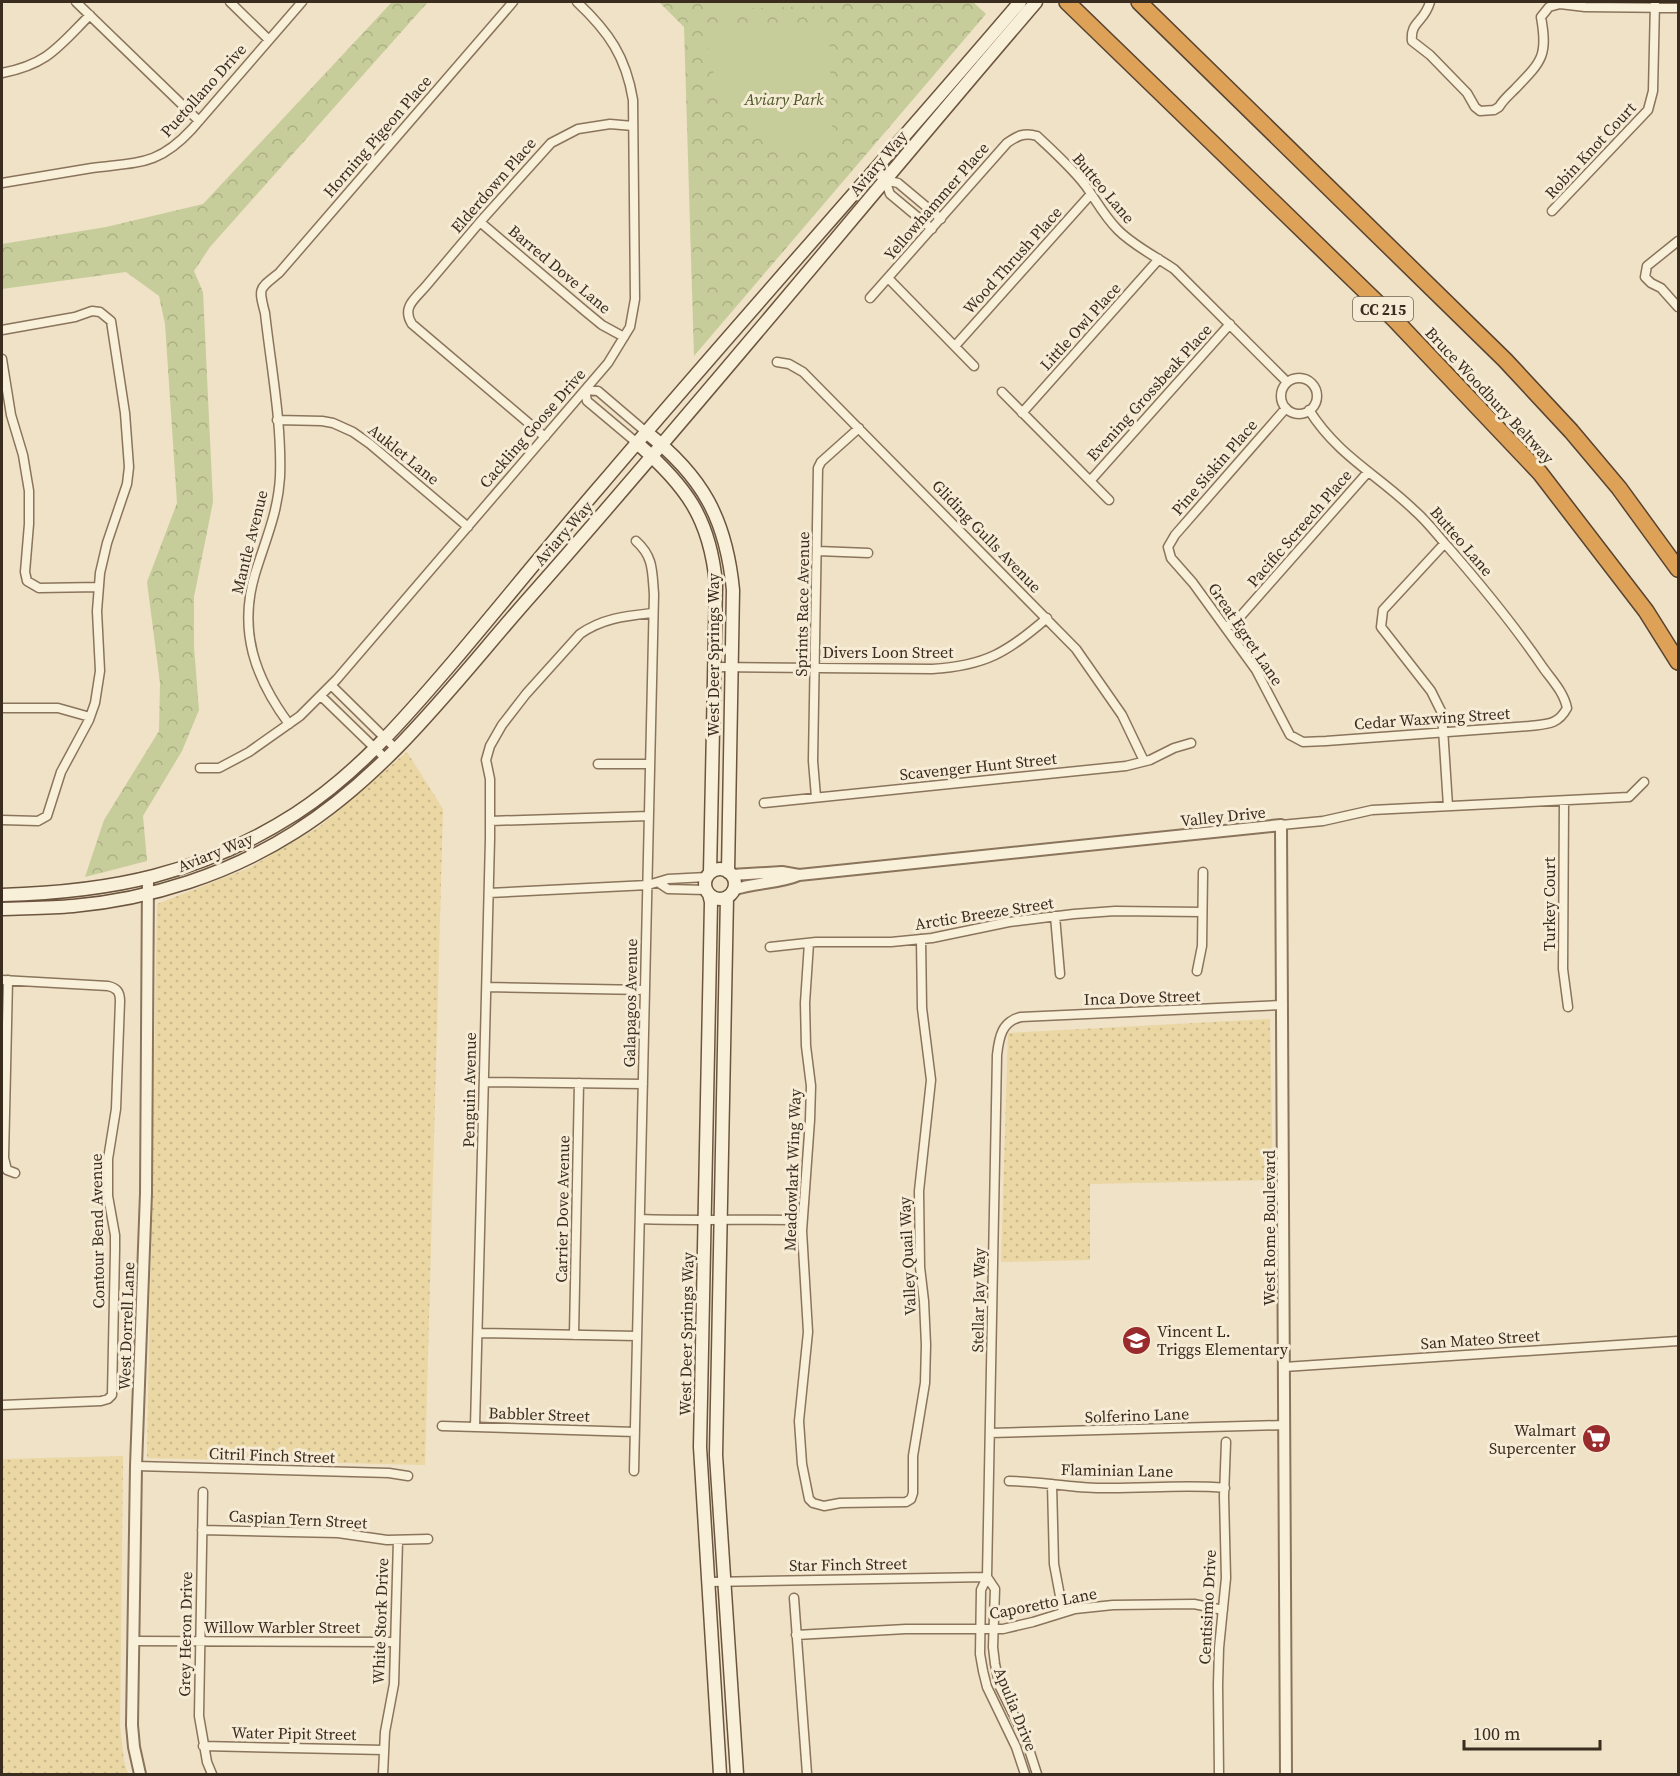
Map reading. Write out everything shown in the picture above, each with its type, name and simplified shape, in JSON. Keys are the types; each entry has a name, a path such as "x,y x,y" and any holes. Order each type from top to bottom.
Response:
{"highway":[{"name":"Bruce Woodbury Beltway","path":"1067,2 1394,319 1540,472 1646,611 1678,662"},
{"name":"Bruce Woodbury Beltway","path":"1139,2 1505,360 1619,488 1678,569"}],"main road":[{"name":"Aviary Way","path":"2,895 79,891 148,879 214,856 272,828 328,791 375,748 413,708 646,432 873,170 1019,9 1036,2"},
{"name":"Aviary Way","path":"2,909 71,906 149,893 224,868 279,842 333,806 396,749 652,456 885,180 1019,9"},
{"name":"West Deer Springs Way","path":"646,432 677,458 704,491 715,513 727,547 733,590 729,874"},
{"name":"West Deer Springs Way","path":"637,443 686,493 697,512 714,560 715,667 708,875"},
{"path":"718,870 729,874 734,880 730,893 717,899 707,892 708,875 718,870"},
{"name":"West Deer Springs Way","path":"707,892 711,902 712,1220 716,1432 736,1774"},
{"name":"West Deer Springs Way","path":"720,1774 700,1447 730,893"}],"street":[{"path":"76,2 199,121"},
{"path":"230,2 269,40"},
{"name":"Puetollano Drive","path":"2,183 93,168 137,164 166,152 180,142 302,2"},
{"name":"Horning Pigeon Place","path":"262,287 279,273 513,2"},
{"name":"Cackling Goose Drive","path":"200,768 219,768 230,763 289,724 321,696 608,363 630,327 636,286 633,126 630,87 620,53 601,25 577,2"},
{"path":"1430,2 1427,13 1410,32 1412,41 1430,55 1467,93 1480,111 1490,111 1499,107 1542,58 1544,31 1541,17 1554,5 1585,7 1655,4 1678,8"},
{"name":"Robin Knot Court","path":"1552,211 1648,110 1653,91 1655,4"},
{"path":"2,73 27,68 44,59 90,15"},
{"name":"Elderdown Place","path":"544,437 412,324 408,309 412,300 550,143 578,129 610,124 633,126"},
{"name":"Yellowhammer Place","path":"870,298 1007,143 1023,134 1031,134"},
{"name":"Butteo Lane","path":"1031,134 1037,136 1068,165 1119,231 1174,269 1287,382"},
{"path":"873,170 885,180 898,183 941,219"},
{"path":"885,180 890,194 932,230"},
{"name":"Wood Thrush Place","path":"956,346 1091,194"},
{"name":"Barred Dove Lane","path":"480,222 602,325 624,337"},
{"path":"1678,241 1662,256 1653,260 1647,266 1646,272 1646,277 1661,288 1678,307"},
{"name":"Little Owl Place","path":"1022,413 1159,259"},
{"path":"888,278 974,366"},
{"name":"Mantle Avenue","path":"262,287 261,299 265,313 280,446 278,492 269,535 251,588 250,637 257,670 271,698 289,724"},
{"path":"2,330 75,317 92,311 100,312 111,321 125,413 129,467 124,498 108,543 99,587 97,624 100,670 96,703 61,771 47,816 38,821 2,820"},
{"name":"Evening Grossbeak Place","path":"1090,481 1230,324"},
{"path":"2,360 11,415 27,472 29,525 25,572 27,581 30,585 39,588 99,587"},
{"name":"Gliding Gulls Avenue","path":"777,362 785,363 803,372 1076,649 1122,715 1144,761"},
{"path":"1300,378 1312,384 1316,398 1309,410 1297,413 1286,408 1281,395 1287,382 1300,378"},
{"path":"637,443 587,401 585,390 598,391 646,432"},
{"path":"1002,392 1109,501"},
{"name":"Pine Siskin Place","path":"1168,547 1175,535 1286,408"},
{"name":"Butteo Lane","path":"1309,410 1329,436 1414,510 1499,608 1562,694 1567,708 1565,711"},
{"name":"Auklet Lane","path":"278,420 322,421 353,432 468,527"},
{"name":"Sprints Race Avenue","path":"816,797 813,761 818,468 821,462 859,428"},
{"name":"Pacific Screech Place","path":"1226,628 1239,618 1368,472"},
{"name":"Galapagos Avenue","path":"634,1471 653,613 650,557 636,541"},
{"path":"1444,544 1383,610 1381,627 1420,676 1442,713 1448,806"},
{"name":"Great Egret Lane","path":"1168,547 1171,558 1193,583 1256,670 1290,735 1296,739"},
{"path":"818,551 868,553"},
{"name":"Penguin Avenue","path":"475,1427 489,893 490,779 487,754 502,725 580,634 592,626 617,617 653,613"},
{"name":"Divers Loon Street","path":"715,667 932,669 962,667 1008,650 1047,618"},
{"path":"331,685 396,749"},
{"path":"321,696 386,759"},
{"path":"2,708 50,708 76,712 90,717"},
{"name":"Cedar Waxwing Street","path":"1296,739 1303,742 1545,724 1562,718 1565,711"},
{"name":"Scavenger Hunt Street","path":"764,803 1126,766 1191,743"},
{"path":"598,764 650,764"},
{"name":"Valley Drive","path":"729,874 782,872 799,875 1323,821 1372,810 1629,796 1644,782"},
{"name":"Turkey Court","path":"1564,801 1563,969 1568,1007"},
{"path":"490,821 649,816"},
{"name":"West Rome Boulevard","path":"1281,825 1286,1774"},
{"path":"1197,971 1202,946 1203,872"},
{"path":"489,893 648,885 668,879 708,875"},
{"name":"Valley Drive","path":"730,893 745,886 783,882 799,875"},
{"name":"West Dorrell Lane","path":"140,1774 132,1725 136,1466 146,1193 148,879"},
{"path":"659,883 668,889 707,892"},
{"name":"Arctic Breeze Street","path":"770,947 809,943 891,942 921,939 1009,922 1115,911 1202,912"},
{"path":"1055,916 1060,974"},
{"name":"Valley Quail Way","path":"813,1503 824,1506 840,1503 899,1503 911,1499 914,1493 914,1456 925,1383 926,1345 920,1267 919,1191 931,1080 922,1008 921,939"},
{"name":"Meadowlark Wing Way","path":"809,943 805,1003 811,1086 802,1220 808,1332 799,1421 802,1464 809,1499 813,1503"},
{"path":"5,980 4,1158 7,1170 15,1173"},
{"name":"Contour Bend Avenue","path":"2,1405 108,1399 113,1391 115,1235 108,1196 108,1159 116,1109 120,1001 117,990 108,986 5,980"},
{"path":"487,987 645,990"},
{"name":"Inca Dove Street","path":"1005,1026 1013,1019 1021,1017 1283,1005"},
{"name":"Stellar Jay Way","path":"987,1576 997,1055 1001,1033 1005,1026"},
{"path":"484,1082 643,1084"},
{"name":"Carrier Dove Avenue","path":"574,1335 579,1083"},
{"path":"640,1219 802,1220"},
{"path":"478,1333 637,1336"},
{"name":"San Mateo Street","path":"1284,1367 1678,1341"},
{"name":"Solferino Lane","path":"990,1433 1284,1425"},
{"name":"Babbler Street","path":"442,1426 635,1432"},
{"name":"Centisimo Drive","path":"1219,1774 1218,1656 1226,1578 1226,1442"},
{"name":"Citril Finch Street","path":"136,1466 389,1473 408,1476"},
{"name":"Flaminian Lane","path":"1009,1481 1035,1481 1101,1488 1194,1486 1225,1488"},
{"path":"1052,1484 1054,1564 1063,1612"},
{"name":"Grey Heron Drive","path":"203,1492 199,1716 203,1746 212,1774"},
{"name":"Caspian Tern Street","path":"202,1530 347,1533 398,1540 428,1539"},
{"name":"White Stork Drive","path":"383,1774 385,1732 392,1697 398,1540"},
{"name":"Star Finch Street","path":"709,1582 987,1576"},
{"name":"Apulia Drive","path":"987,1576 995,1589 995,1664 1000,1687 1026,1740 1038,1774"},
{"name":"Apulia Drive","path":"987,1576 981,1590 980,1654 987,1687 1016,1747 1025,1774"},
{"path":"794,1598 807,1774"},
{"name":"Caporetto Lane","path":"796,1635 1016,1627 1063,1612 1089,1607 1194,1604 1223,1610"},
{"name":"Willow Warbler Street","path":"134,1641 395,1642"},
{"name":"Water Pipit Street","path":"203,1746 384,1750"}],"sand":[{"path":"407,752 443,809 425,1465 147,1458 157,904 249,868 319,827"},
{"path":"1270,1019 1273,1180 1090,1184 1090,1260 1001,1262 1008,1033"},
{"path":"123,1456 120,1726 124,1761 128,1774 2,1774 2,1459"}],"green space":[{"path":"392,2 428,2 210,247 194,271 203,292 213,502 194,597 194,647 199,710 182,751 143,816 147,861 85,877 104,820 159,731 160,683 147,582 177,503 165,324 159,296 126,272 2,289 2,244 106,227 203,204"},
{"name":"Aviary Park","path":"659,2 973,2 986,14 694,356 684,27"},
{"path":"704,2 826,2 821,6 704,10"},
{"path":"821,25 829,31 833,149 798,147 768,138 738,116 727,101 712,66 706,29"}],"place":[{"name":"Vincent L. Triggs Elementary","path":"1136,1340"},
{"name":"Walmart Supercenter","path":"1597,1439"}]}
